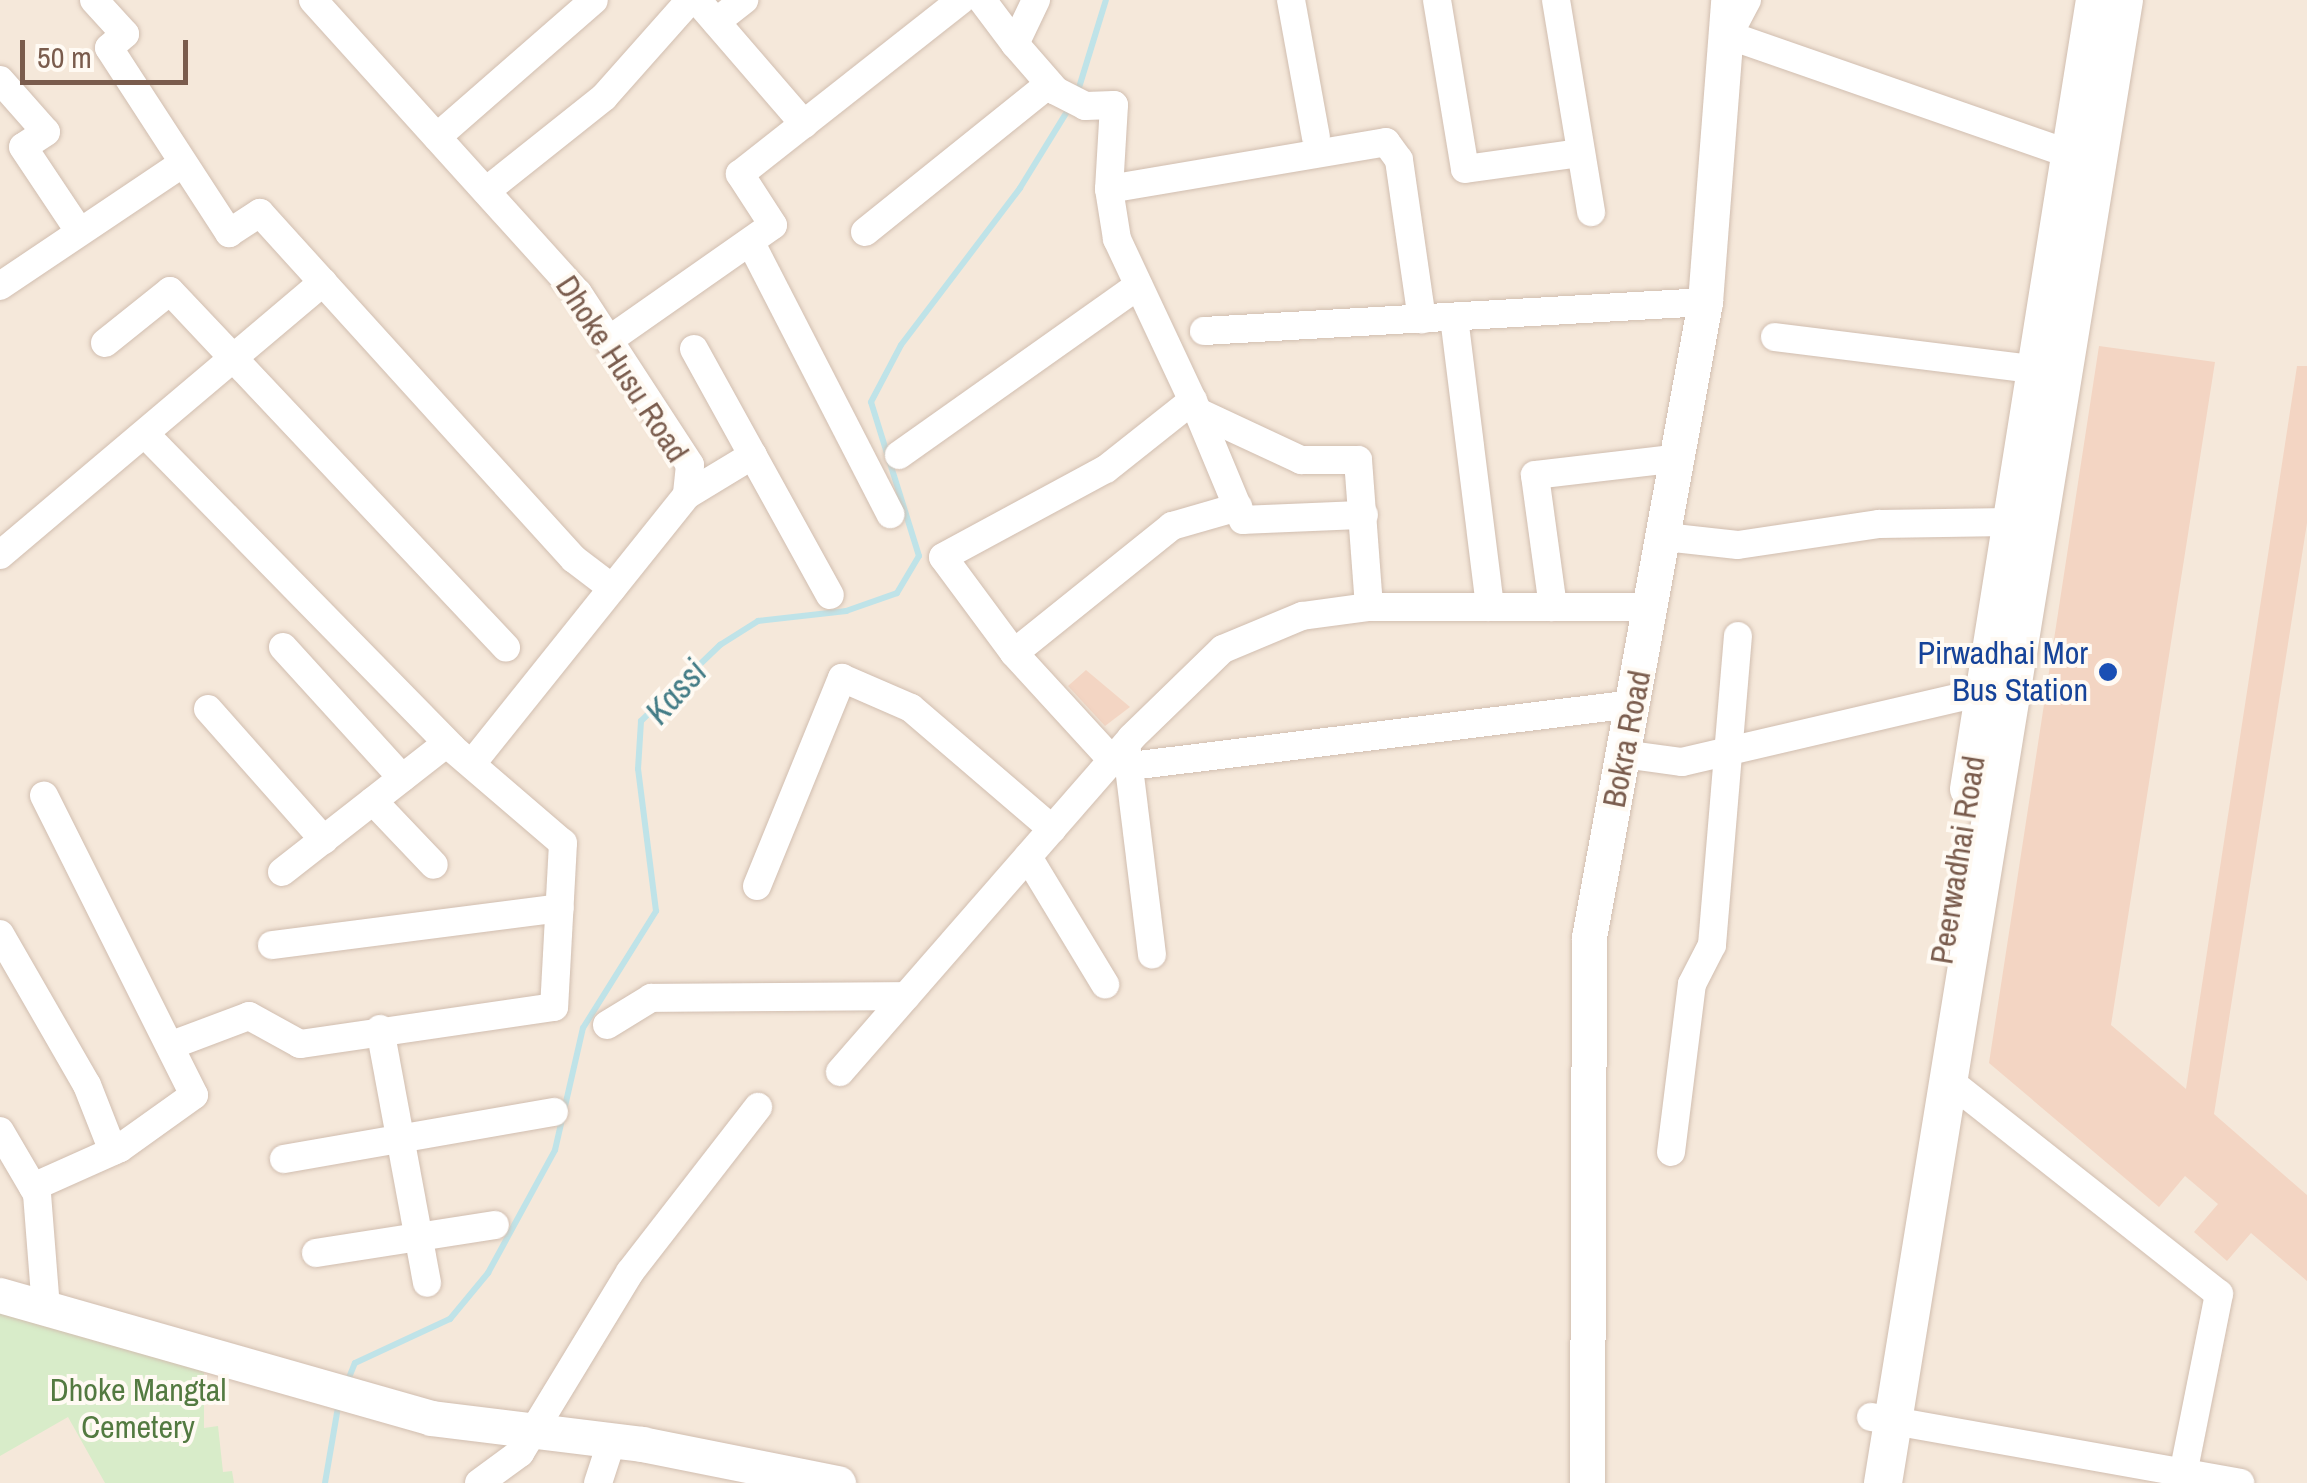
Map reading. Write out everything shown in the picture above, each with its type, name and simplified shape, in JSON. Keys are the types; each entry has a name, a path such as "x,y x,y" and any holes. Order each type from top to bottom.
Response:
{"main road":[{"name":"Peerwadhai Road","path":"1860,1483 1882,1420 2009,522 2094,0"},
{"path":"1883,1483 1882,1420 1948,1080 2124,0"}],"street":[{"path":"94,0 124,34 109,48 229,233 260,213 574,559 612,588"},
{"name":"Dhoke Husu Road","path":"313,0 578,293 690,465 687,494 476,757"},
{"path":"437,136 594,0"},
{"path":"486,191 604,97 694,0 804,124"},
{"path":"716,22 744,0"},
{"path":"609,340 773,225 740,174 961,0"},
{"path":"982,0 1050,84 1085,106 1114,105 1109,189 1117,238 1196,406 1243,520 1364,515"},
{"path":"1016,44 1036,0"},
{"path":"1292,0 1316,137"},
{"path":"1437,0 1465,169 1581,153"},
{"path":"1556,0 1591,212"},
{"name":"Bokra Road","path":"1587,1483 1589,936 1680,458 1705,302 1728,0"},
{"path":"1748,0 1728,36 2070,154"},
{"path":"0,80 46,132 23,148 79,231"},
{"path":"865,232 1050,84"},
{"path":"1109,189 1386,142 1400,160 1422,318"},
{"path":"0,286 183,162"},
{"path":"751,243 890,514"},
{"path":"0,556 323,282"},
{"path":"899,454 1138,286"},
{"path":"104,343 170,291 506,647"},
{"path":"1204,331 1705,302"},
{"path":"1454,317 1490,607"},
{"path":"1776,337 2033,369"},
{"path":"694,348 830,595"},
{"path":"1196,406 1301,460 1358,460 1369,607"},
{"path":"1152,954 1123,757 1014,653 943,557 1106,470 1196,406"},
{"path":"145,434 447,743 563,843 554,1006 300,1044 249,1016 172,1044"},
{"path":"687,494 752,455"},
{"path":"1553,607 1535,475 1680,458"},
{"path":"1014,653 1172,526 1238,507"},
{"path":"1665,538 1738,544 1879,524 2009,522"},
{"path":"840,1072 1052,829 1224,649 1302,616 1369,607 1652,607"},
{"path":"1671,1152 1692,984 1712,945 1738,636"},
{"path":"283,647 402,778"},
{"path":"756,886 842,678 911,708 1052,829"},
{"path":"1624,754 1682,762 1984,692"},
{"path":"1123,757 1633,704"},
{"path":"208,709 324,840"},
{"path":"282,872 447,743"},
{"path":"32,1187 113,1151 194,1095 172,1044 44,796"},
{"path":"373,802 434,865"},
{"path":"1028,857 1106,984"},
{"path":"272,945 560,908"},
{"path":"0,934 87,1084 113,1151"},
{"path":"607,1025 651,998 906,996"},
{"path":"380,1029 427,1283"},
{"path":"1948,1080 2219,1294 2183,1474"},
{"path":"480,1483 536,1431 630,1272 758,1107"},
{"path":"284,1159 554,1112"},
{"path":"0,1131 32,1187 46,1308"},
{"path":"316,1254 495,1225"},
{"path":"0,1296 431,1418 612,1440 838,1483"},
{"path":"1882,1420 2240,1483"},
{"path":"598,1483 612,1440"}],"shaded area":[{"path":"0,0 2307,0 2307,1483 0,1483"}],"green space":[{"name":"Dhoke Mangtal Cemetery","path":"0,1301 204,1361 204,1428 218,1426 223,1472 232,1471 234,1483 105,1483 68,1417 0,1456"}],"building":[{"name":"Pirwadhai Mor Bus Station","path":"2099,346 2215,362 2111,1025 2186,1089 2297,366 2307,366 2307,523 2214,1114 2307,1195 2307,1281 2251,1233 2227,1261 2194,1232 2218,1204 2185,1176 2159,1207 1989,1063"},
{"path":"1086,670 1130,707 1105,726 1068,686"}],"waterway":[{"name":"Kassi","path":"1077,94 1106,0"},
{"name":"Kassi","path":"348,1380 355,1363 450,1319 488,1273 555,1150 583,1028 656,911 638,769 641,721 720,645 758,621 846,611 897,593 919,556 871,402 901,345 1020,188 1071,105"},
{"name":"Kassi","path":"325,1483 339,1401"}],"place":[{"name":"Pirwadhai Mor Bus Station","path":"2108,672"}]}
